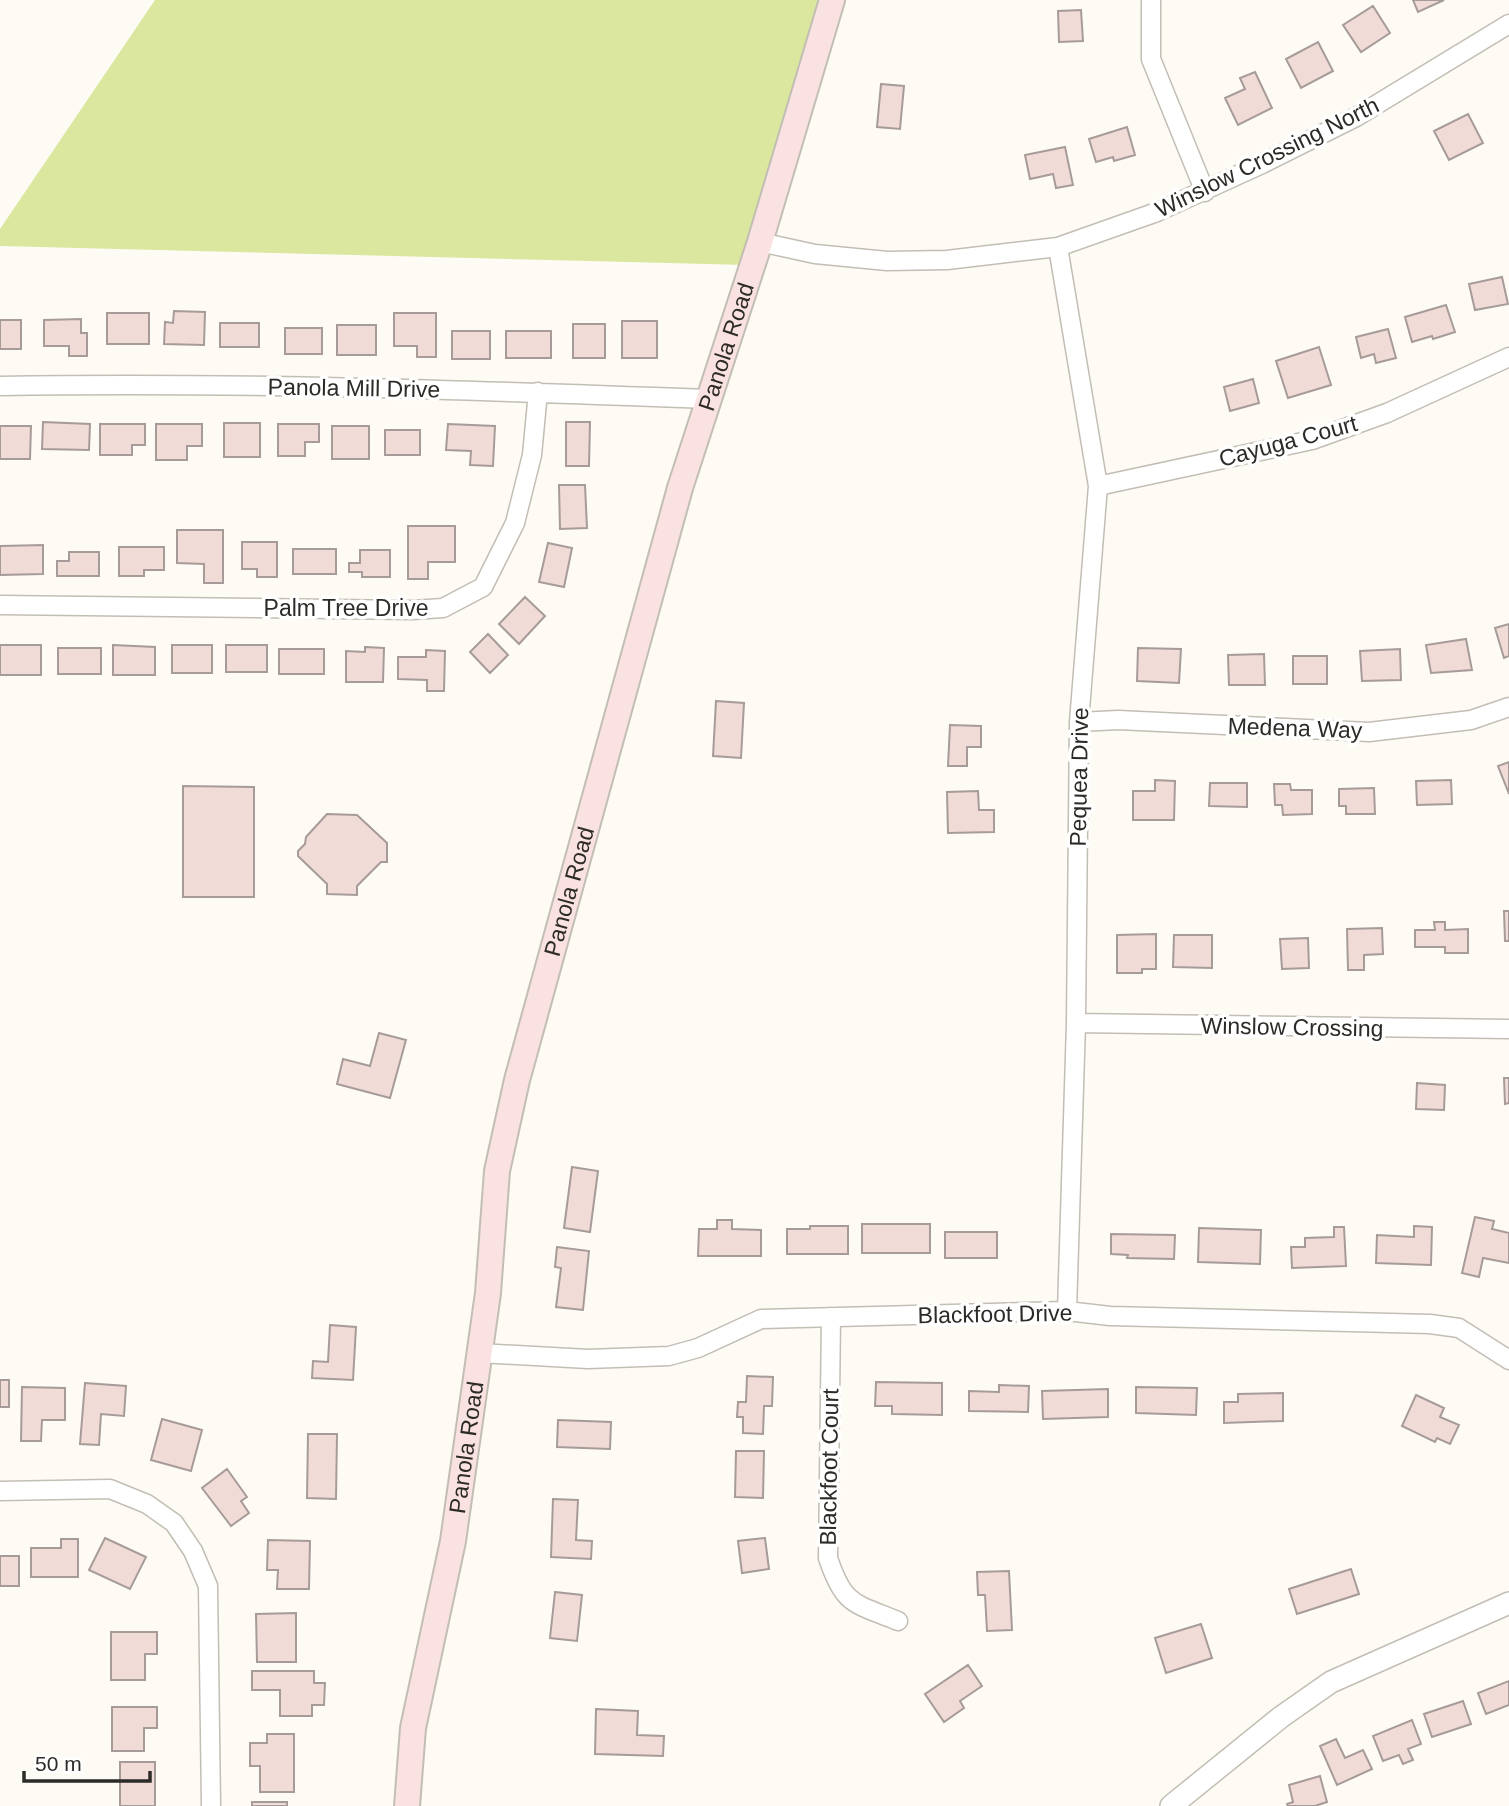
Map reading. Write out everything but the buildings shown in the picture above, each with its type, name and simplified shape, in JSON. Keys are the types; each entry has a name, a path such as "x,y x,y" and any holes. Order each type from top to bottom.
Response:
{"main road":[{"name":"Panola Road","path":"407,1806 412,1728 453,1541 488,1293 497,1171 517,1080 680,488 760,243 832,0"}],"street":[{"path":"1151,2 1151,60 1205,192"},
{"name":"Winslow Crossing North","path":"760,243 815,254 887,261 947,260 1058,247 1205,192 1356,117 1509,24"},
{"name":"Pequea Drive","path":"1058,247 1098,486 1079,722 1076,1023 1067,1311"},
{"name":"Cayuga Court","path":"1098,486 1312,440 1387,413 1509,357"},
{"name":"Panola Mill Drive","path":"0,386 167,383 709,400"},
{"name":"Palm Tree Drive","path":"0,605 412,610 443,608 483,587 515,523 532,455 538,393"},
{"name":"Medena Way","path":"1079,722 1118,720 1369,732 1471,720 1509,707"},
{"name":"Winslow Crossing","path":"1076,1023 1426,1030 1509,1029"},
{"name":"Blackfoot Drive","path":"479,1353 588,1359 669,1356 698,1348 761,1319 1067,1311 1110,1316 1430,1324 1459,1328 1509,1360"},
{"name":"Blackfoot Court","path":"831,1317 828,1558 835,1581 849,1601 898,1621"},
{"path":"0,1491 110,1489 147,1504 174,1522 193,1550 208,1586 211,1806"},
{"path":"1171,1806 1281,1717 1331,1682 1509,1603"}],"green space":[{"path":"155,0 836,0 747,265 0,246 0,229"}]}
